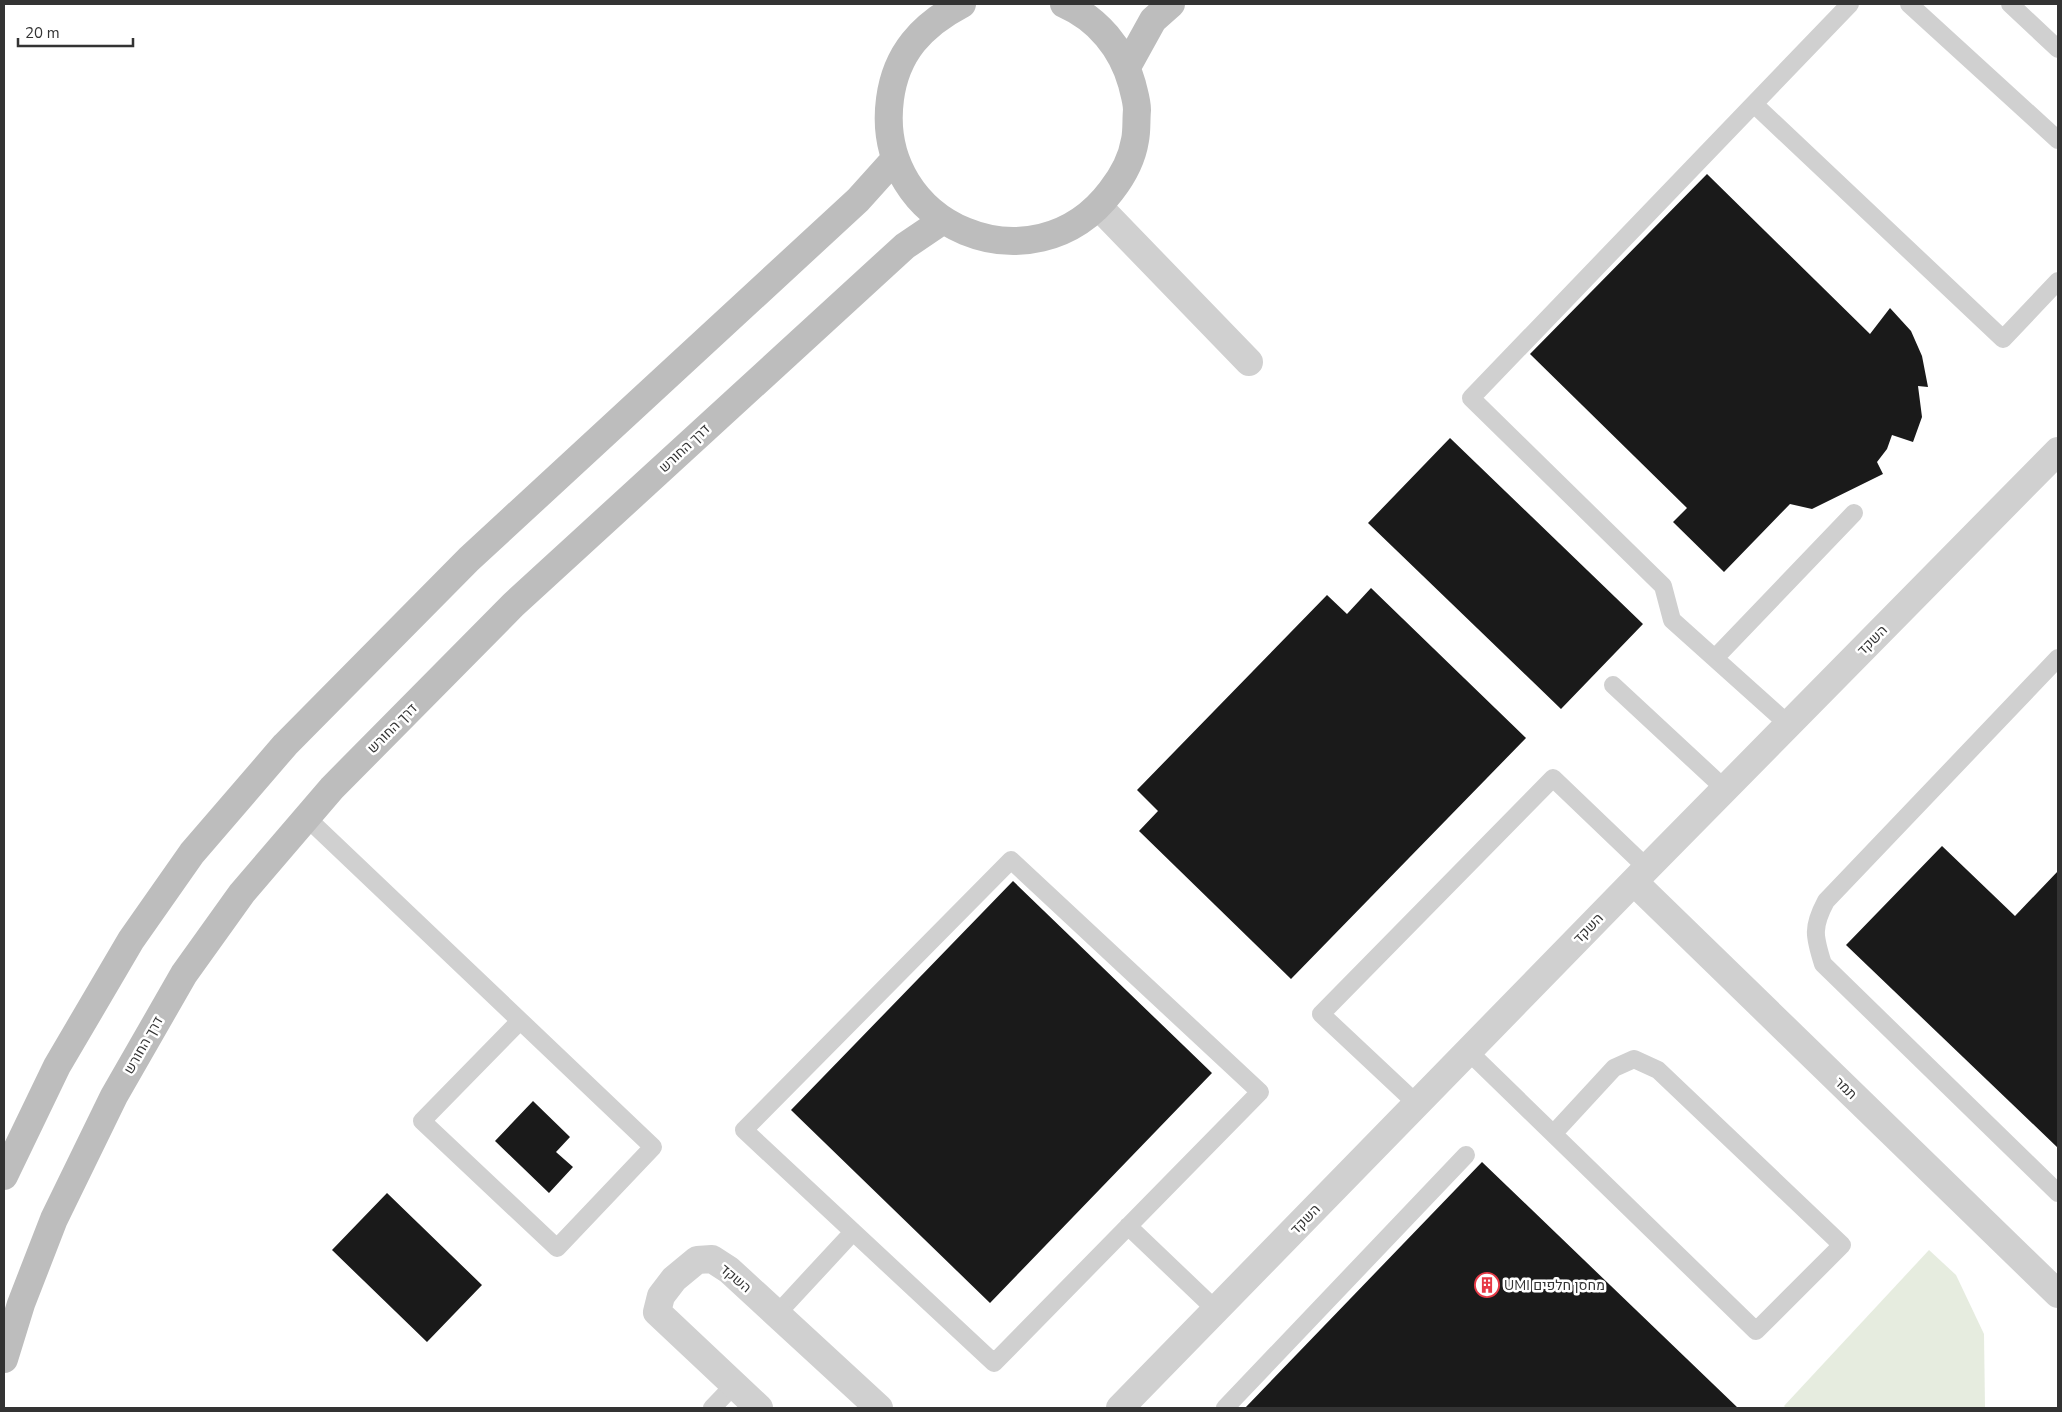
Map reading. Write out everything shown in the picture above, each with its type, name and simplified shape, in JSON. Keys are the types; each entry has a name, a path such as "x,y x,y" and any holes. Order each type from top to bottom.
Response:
{"street":[{"path":"962,4 936,17 910,46 892,81 887,121 894,160 914,194 942,221 981,238 1022,241 1064,231 1099,207 1122,176 1135,141 1137,103 1127,67 1108,36 1082,12 1064,4"},
{"path":"1127,67 1153,20 1172,4"},
{"path":"4,1176 57,1066 131,940 192,854 285,745 469,559 858,200 894,160"},
{"path":"1099,207 1249,362"},
{"name":"דרך החורש","path":"4,1359 21,1304 54,1219 114,1096 184,974 242,893 339,781 512,605 898,253 942,221"},
{"name":"השקד","path":"1120,1408 1640,875 2058,451"},
{"name":"תמר","path":"1640,875 2058,1294"},
{"name":"השקד","path":"759,1408 657,1312 661,1296 674,1279 697,1260 712,1259 729,1270 879,1408"}],"lane":[{"path":"1789,725 1672,620 1663,586 1471,398 1850,4"},
{"path":"1909,4 2058,140"},
{"path":"2010,4 2058,49"},
{"path":"1754,104 2003,339 2058,281"},
{"path":"1715,658 1854,513"},
{"path":"2058,658 1826,901 1815,922 1817,946 1823,964 2058,1193"},
{"path":"1613,685 1725,789"},
{"path":"1417,1104 1321,1014 1553,778 1640,875"},
{"path":"307,818 653,1147 556,1248 422,1121 520,1021"},
{"path":"1011,860 1260,1092 1128,1226 994,1363 744,1130 1011,860"},
{"path":"1468,1051 1756,1331 1842,1244 1658,1070 1634,1059 1614,1068 1554,1133"},
{"path":"1226,1408 1466,1154"},
{"path":"1128,1226 1216,1310"},
{"path":"777,1314 852,1232"},
{"path":"712,1408 734,1385"}],"shaded area":[{"path":"1929,1250 1956,1275 1984,1334 1985,1408 1786,1408 1784,1406"}],"building":[{"path":"1707,174 1870,334 1890,308 1911,331 1922,356 1928,387 1918,386 1922,417 1913,442 1892,435 1887,449 1877,462 1883,474 1812,509 1790,504 1724,572 1673,522 1687,508 1530,354"},
{"path":"1450,438 1643,624 1561,709 1368,523"},
{"path":"1371,588 1526,738 1291,979 1139,831 1158,811 1137,790 1327,595 1347,614"},
{"path":"1942,846 2015,916 2058,871 2058,1148 1846,945"},
{"path":"1013,881 1212,1073 990,1303 791,1110"},
{"path":"533,1101 570,1137 556,1152 573,1167 549,1193 495,1141"},
{"name":"UMI מחסן חלפים","path":"1482,1162 1738,1408 1245,1408"},
{"path":"387,1193 482,1285 427,1342 332,1250"}],"place":[{"name":"UMI מחסן חלפים","path":"1487,1285"}]}
